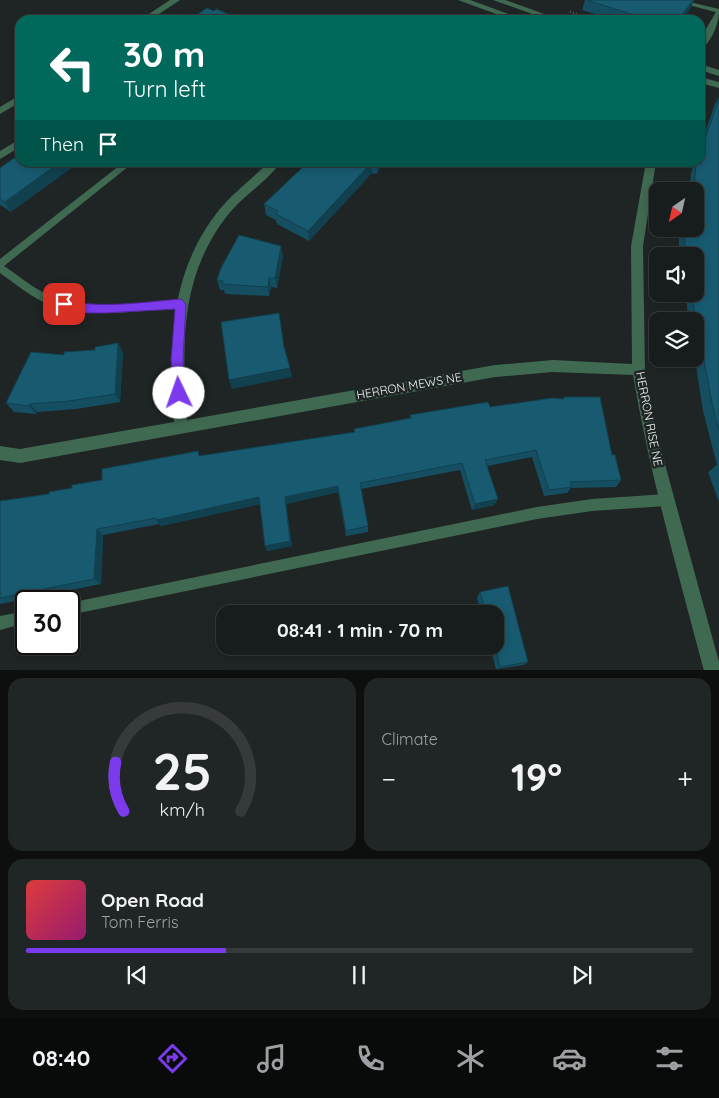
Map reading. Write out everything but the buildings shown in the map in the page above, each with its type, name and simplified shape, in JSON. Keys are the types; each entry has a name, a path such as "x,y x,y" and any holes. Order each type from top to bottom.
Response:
{"street":[{"path":"152,15 176,0"},
{"path":"462,0 506,15"},
{"path":"497,0 542,15"},
{"path":"705,37 719,13"},
{"path":"705,69 719,73"},
{"path":"705,81 719,85"},
{"path":"0,111 15,101"},
{"path":"0,156 15,146"},
{"path":"181,425 177,360 181,304 188,276 196,255 208,234 224,213 271,167"},
{"name":"HERRON RISE NE","path":"650,167 637,246 639,370 650,435 666,500 713,670"},
{"name":"HERRON MEWS NE","path":"0,453 20,456 181,425 495,371 553,366 639,370"}],"lane":[{"path":"673,0 719,13"},
{"path":"0,264 124,167"},
{"path":"0,268 50,300 80,308 181,304"},
{"path":"80,607 537,513 592,505 666,500"},
{"path":"0,623 15,620"}],"route":[{"path":"64,304 80,308 106,308 181,304 177,360 179,393"}]}
